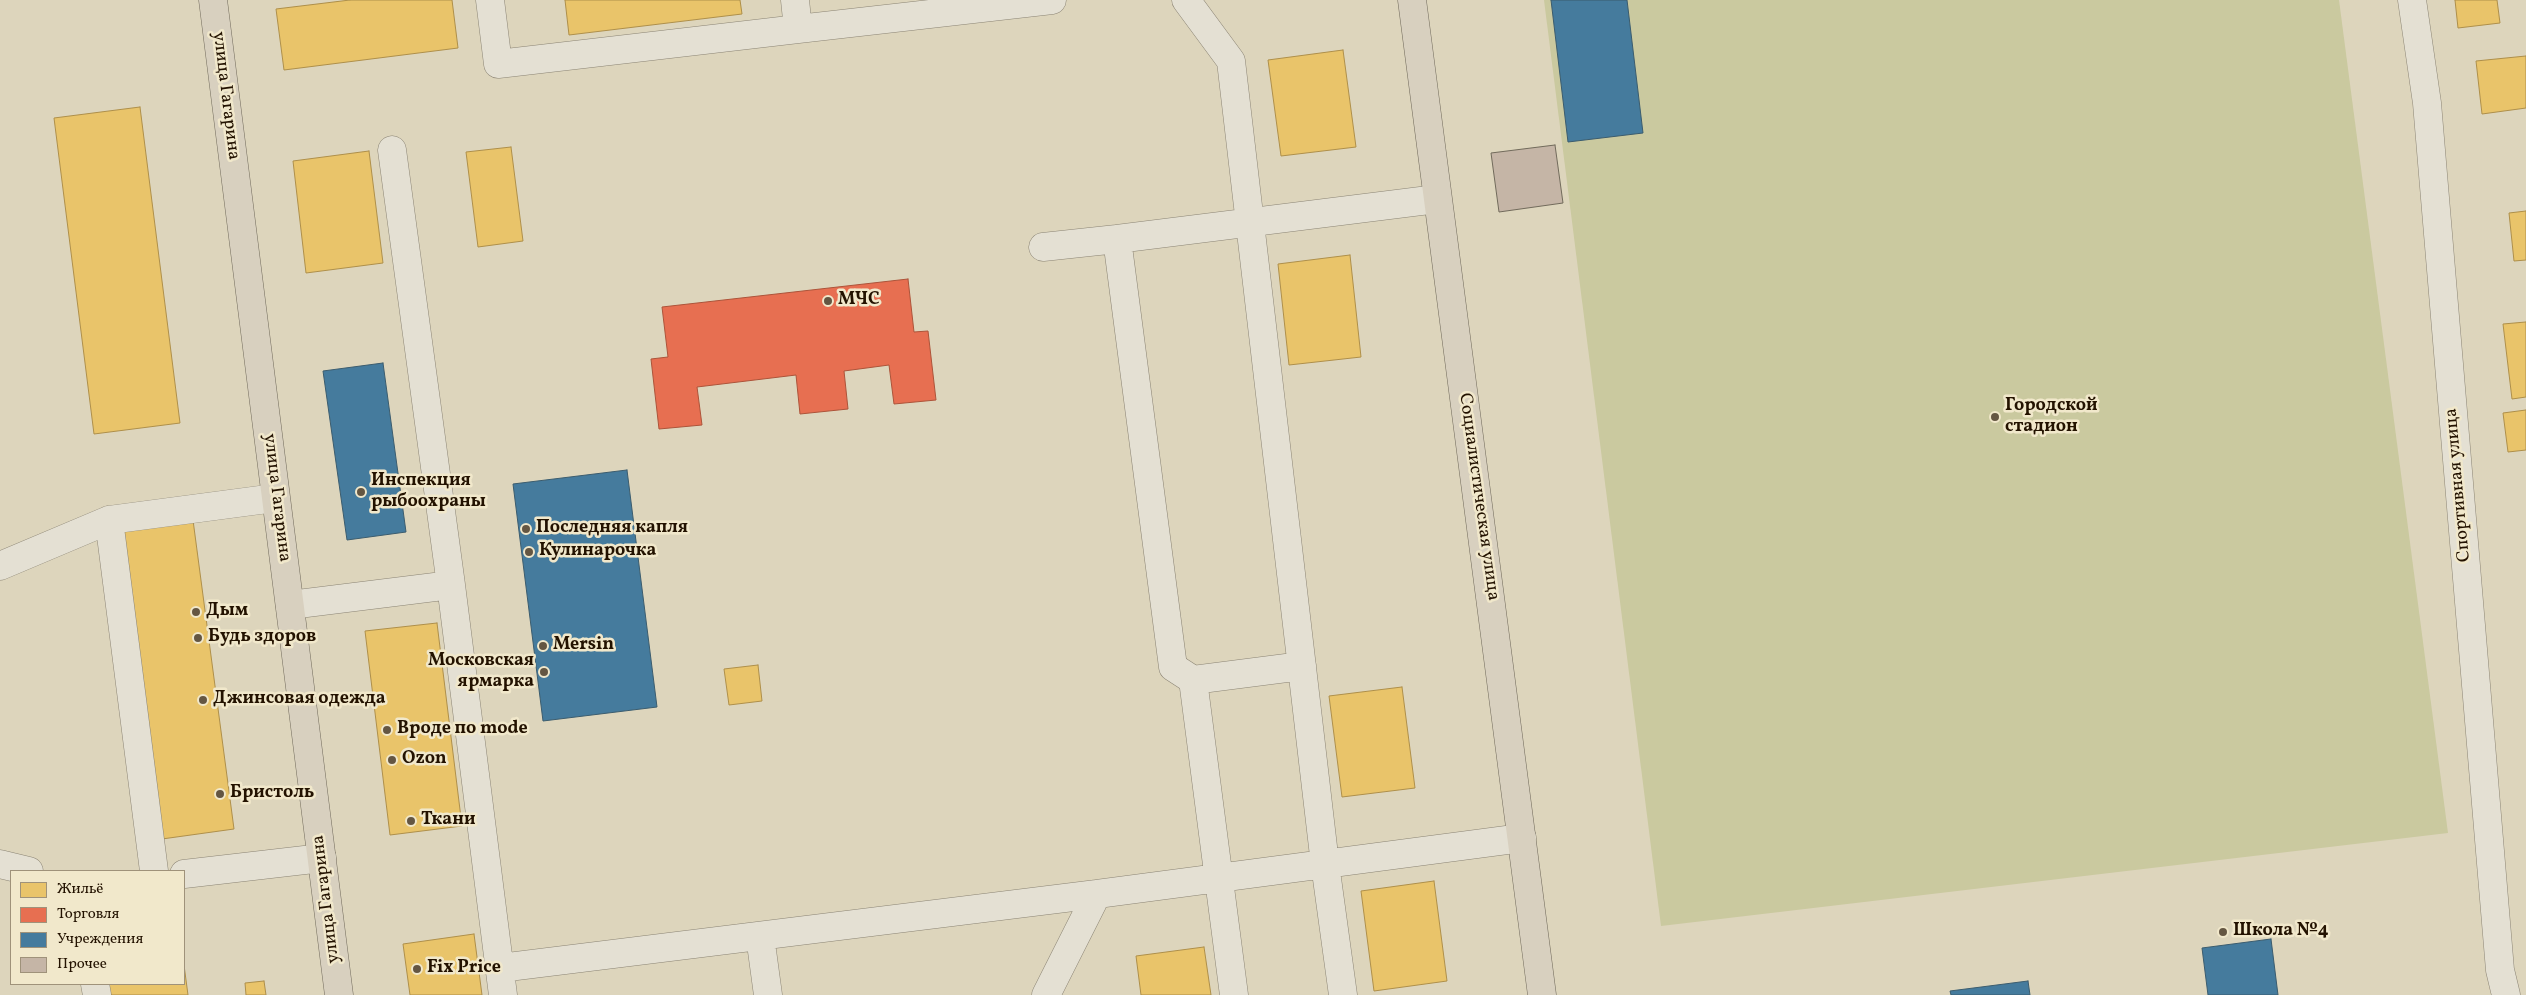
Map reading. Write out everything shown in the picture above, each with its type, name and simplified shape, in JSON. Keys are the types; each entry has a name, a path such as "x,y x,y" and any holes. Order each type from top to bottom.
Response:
{"main road":[{"name":"улица Гагарина","path":"213,0 339,995"},
{"name":"Социалистическая улица","path":"1412,0 1542,995"}],"street":[{"path":"490,0 498,64 1052,0"},
{"path":"795,0 798,29"},
{"path":"1186,0 1231,61 1325,864 1343,995"},
{"name":"Спортивная улица","path":"2412,0 2427,103 2503,983"},
{"path":"392,150 451,585 503,995"},
{"path":"1043,247 1249,224 1437,199"},
{"path":"1117,239 1174,667 1193,680 1302,666"},
{"path":"0,566 109,520 275,498"},
{"path":"109,520 154,870"},
{"path":"290,604 451,585"},
{"path":"1193,680 1234,995"},
{"path":"500,968 1219,879 1522,838"},
{"path":"185,874 322,858"},
{"path":"0,864 25,870"},
{"path":"1046,995 1097,894"},
{"path":"760,936 768,995"}],"green space":[{"name":"Городской стадион","path":"1544,0 2339,0 2448,833 1661,926"}],"building: Жильё":[{"path":"350,0 452,0 458,48 284,70 276,9"},
{"path":"565,0 740,0 742,14 569,35"},
{"path":"2455,0 2497,0 2500,23 2458,28"},
{"path":"1343,50 1356,147 1281,156 1268,60"},
{"path":"2526,56 2526,108 2482,114 2476,61"},
{"path":"140,107 180,423 94,434 54,118"},
{"path":"511,147 523,241 478,247 466,152"},
{"path":"369,151 383,263 306,273 293,161"},
{"path":"2526,211 2526,260 2514,261 2509,213"},
{"path":"1350,255 1361,357 1289,365 1278,264"},
{"path":"2526,322 2526,397 2512,399 2503,324"},
{"path":"2526,410 2526,450 2508,452 2503,413"},
{"path":"193,520 234,829 162,839 120,530"},
{"path":"437,623 462,826 390,835 365,631"},
{"path":"758,665 762,701 729,705 724,669"},
{"path":"1402,687 1415,788 1342,797 1329,696"},
{"path":"1434,881 1447,981 1374,991 1361,891"},
{"path":"474,934 482,995 410,995 403,944"},
{"path":"1204,947 1211,995 1141,995 1136,956"},
{"path":"185,972 188,995 108,995 107,985 185,985"},
{"path":"264,981 266,995 246,995 245,983"}],"building: Торговля":[{"name":"МЧС","path":"908,279 914,332 928,331 936,400 894,404 889,365 844,371 848,409 800,414 796,375 697,387 702,425 659,429 651,359 668,357 662,307"}],"building: Учреждения":[{"path":"1551,0 1627,0 1643,133 1568,142"},
{"path":"383,363 406,532 347,540 323,371"},
{"path":"627,470 657,707 543,721 513,484"},
{"path":"2271,939 2278,995 2208,995 2202,948"},
{"path":"2028,981 2030,995 1951,995 1950,991"}],"building: Прочее":[{"path":"1555,145 1563,203 1499,212 1491,153"}],"place":[{"name":"МЧС","path":"828,301"},
{"name":"Городской стадион","path":"1995,417"},
{"name":"Инспекция рыбоохраны","path":"361,492"},
{"name":"Последняя капля","path":"526,529"},
{"name":"Кулинарочка","path":"529,552"},
{"name":"Дым","path":"196,612"},
{"name":"Будь здоров","path":"198,638"},
{"name":"Mersin","path":"543,646"},
{"name":"Московская ярмарка","path":"544,672"},
{"name":"Джинсовая одежда","path":"203,700"},
{"name":"Вроде по mode","path":"387,730"},
{"name":"Ozon","path":"392,760"},
{"name":"Бристоль","path":"220,794"},
{"name":"Ткани","path":"411,821"},
{"name":"Школа №4","path":"2223,932"},
{"name":"Fix Price","path":"417,969"}]}
